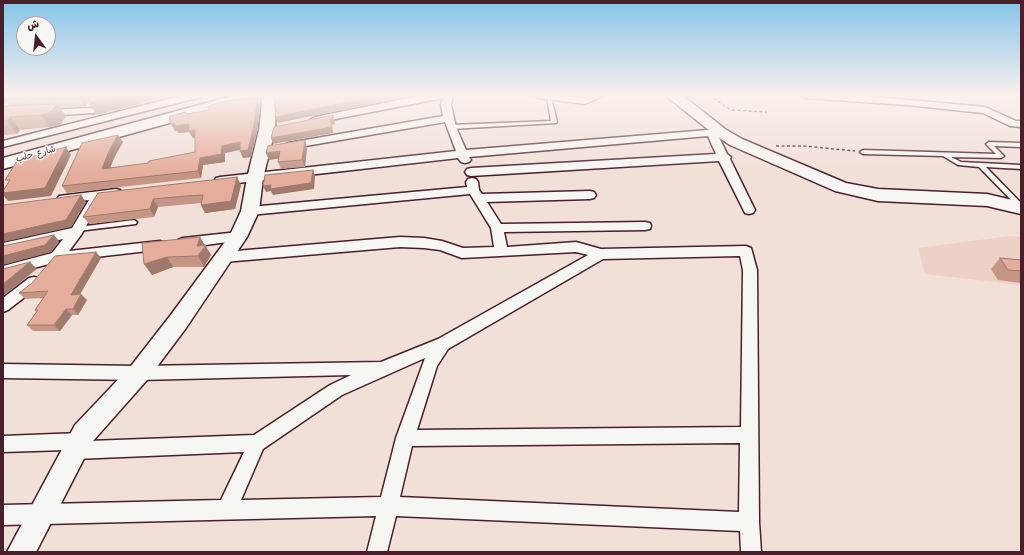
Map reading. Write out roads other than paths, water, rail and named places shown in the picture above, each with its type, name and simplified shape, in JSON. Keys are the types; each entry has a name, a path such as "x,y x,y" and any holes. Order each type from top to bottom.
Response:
{"main road":[{"name":"شارع حلب","path":"3,155 134,121"},
{"name":"شارع حلب","path":"3,164 79,150 174,121"},
{"path":"20,552 84,433 139,373 178,322 238,237 250,212 255,178 270,141 269,121"},
{"path":"702,121 716,133 841,187 859,192 899,197 987,200 1021,207"}],"street":[{"path":"3,144 94,121"},
{"path":"304,123 315,121"},
{"path":"1008,121 1014,124 1021,124"},
{"path":"270,141 450,123 461,154 471,172 476,194 497,228 501,252"},
{"path":"210,182 461,154 716,133 749,210"},
{"path":"471,172 725,157"},
{"path":"63,186 53,200 127,191"},
{"path":"250,212 476,194 590,195"},
{"path":"3,306 32,284 57,257 77,230 98,195"},
{"path":"497,228 645,226"},
{"path":"3,248 77,230"},
{"path":"3,270 57,257 238,237"},
{"path":"224,257 400,242 424,243 442,246 462,253 576,247 601,254 746,251 750,270 749,522 751,552"},
{"path":"227,509 257,443 336,390 384,368 443,344 601,254"},
{"path":"377,552 405,438 430,364 443,344"},
{"path":"3,371 139,373 384,368"},
{"path":"405,438 749,435"},
{"path":"3,444 77,446 257,443"},
{"path":"3,514 389,506 749,522"}],"lane":[{"path":"450,123 554,121"},
{"path":"863,152 1001,156 989,144 1021,145"},
{"path":"943,155 960,164 1021,167"},
{"path":"981,165 1021,207"},
{"path":"77,230 134,222"}]}
